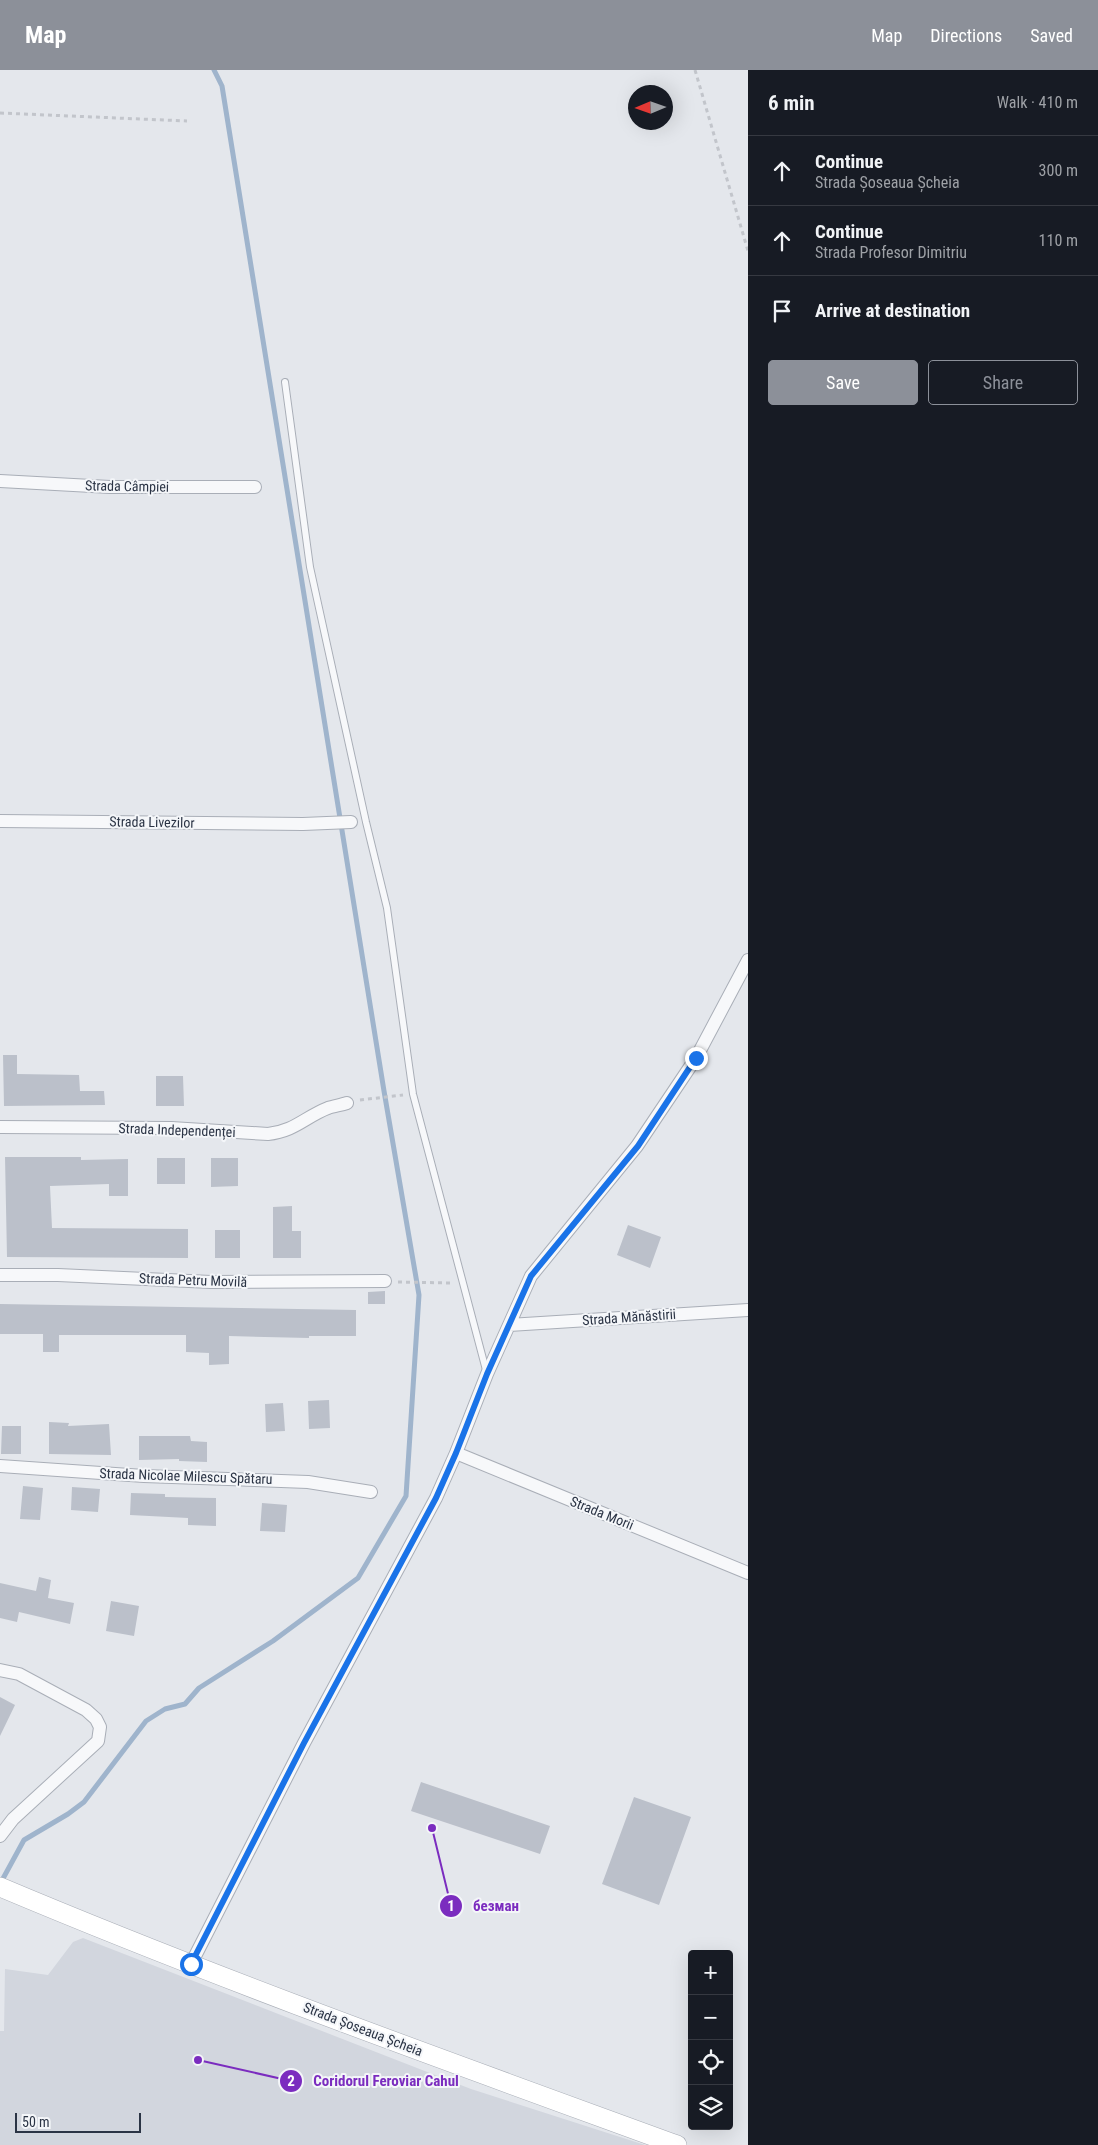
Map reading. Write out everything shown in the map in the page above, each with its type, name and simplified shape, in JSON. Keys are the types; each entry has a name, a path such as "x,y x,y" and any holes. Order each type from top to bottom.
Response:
{"main road":[{"name":"Strada Șoseaua Șcheia","path":"3,1889 191,1964 420,2051 677,2145"}],"street":[{"name":"Strada Câmpiei","path":"0,481 110,487 255,487"},
{"name":"Strada Livezilor","path":"0,820 303,824 351,822"},
{"path":"191,1964 304,1743 436,1498 487,1374 531,1276 638,1146 696,1058 748,960"},
{"name":"Strada Independenței","path":"0,1127 171,1128 268,1134 282,1133 328,1108 347,1103"},
{"name":"Strada Petru Movilă","path":"0,1275 58,1275 211,1282 385,1281"},
{"name":"Strada Mănăstirii","path":"509,1325 748,1310"},
{"name":"Strada Morii","path":"456,1453 748,1573"},
{"name":"Strada Nicolae Milescu Spătaru","path":"0,1466 144,1476 280,1480 308,1482 372,1492"},
{"path":"0,1670 19,1674 86,1710 96,1719 100,1727 98,1741 13,1819 0,1836"}],"lane":[{"path":"285,382 310,567 366,822 387,908 413,1094 487,1374"},
{"path":"351,822 366,822"}],"path":[{"path":"695,70 748,251"},
{"path":"0,114 187,121"},
{"path":"373,1098 396,1096"},
{"path":"405,1282 463,1283"}],"shaded area":[{"path":"83,1938 471,2089 645,2145 0,2145 0,2031 4,2031 5,1969 48,1975 73,1942"}],"building":[{"path":"3,1055 17,1055 17,1074 79,1075 80,1091 104,1091 105,1105 4,1106"},
{"path":"156,1076 183,1076 184,1106 156,1106"},
{"path":"5,1157 81,1157 81,1160 128,1159 128,1196 109,1196 109,1184 50,1186 52,1228 188,1229 188,1258 7,1257"},
{"path":"157,1158 185,1158 185,1184 157,1184"},
{"path":"211,1158 238,1158 238,1186 211,1187"},
{"path":"292,1206 292,1231 301,1231 301,1258 273,1258 273,1207"},
{"path":"628,1225 661,1237 650,1268 617,1255"},
{"path":"215,1230 240,1230 240,1258 215,1258"},
{"path":"385,1291 385,1304 368,1304 368,1292"},
{"path":"0,1304 356,1310 356,1336 309,1336 309,1338 229,1336 229,1364 209,1365 209,1353 186,1352 186,1335 59,1335 59,1352 43,1352 43,1334 0,1334"},
{"path":"329,1400 330,1428 309,1429 308,1401"},
{"path":"283,1403 285,1431 266,1432 265,1404"},
{"path":"49,1422 69,1423 68,1426 109,1424 111,1455 49,1454"},
{"path":"2,1426 21,1426 21,1454 1,1454"},
{"path":"139,1436 190,1436 191,1441 207,1442 207,1462 179,1461 179,1459 139,1460"},
{"path":"23,1486 43,1488 40,1520 20,1519"},
{"path":"72,1487 100,1489 98,1512 71,1510"},
{"path":"131,1493 165,1494 165,1497 216,1498 216,1526 188,1525 188,1518 130,1515"},
{"path":"262,1503 287,1505 285,1532 260,1531"},
{"path":"39,1577 51,1580 48,1598 74,1603 70,1624 19,1612 17,1622 0,1618 0,1583 36,1591"},
{"path":"111,1601 139,1606 134,1636 106,1631"},
{"path":"0,1697 15,1705 0,1736"},
{"path":"421,1782 550,1826 540,1854 411,1811"},
{"path":"634,1797 691,1817 659,1905 602,1884"}],"waterway":[{"path":"0,1884 24,1840 68,1814 84,1802 146,1721 165,1709 185,1704 199,1688 273,1641 358,1578 406,1496 419,1295 384,1091 222,86 214,70"}],"place":[{"name":"безман","path":"432,1828"},
{"name":"Coridorul Feroviar Cahul","path":"198,2060"}],"route":[{"path":"191,1964 304,1743 436,1498 487,1374 531,1276 638,1146 696,1058"}]}
